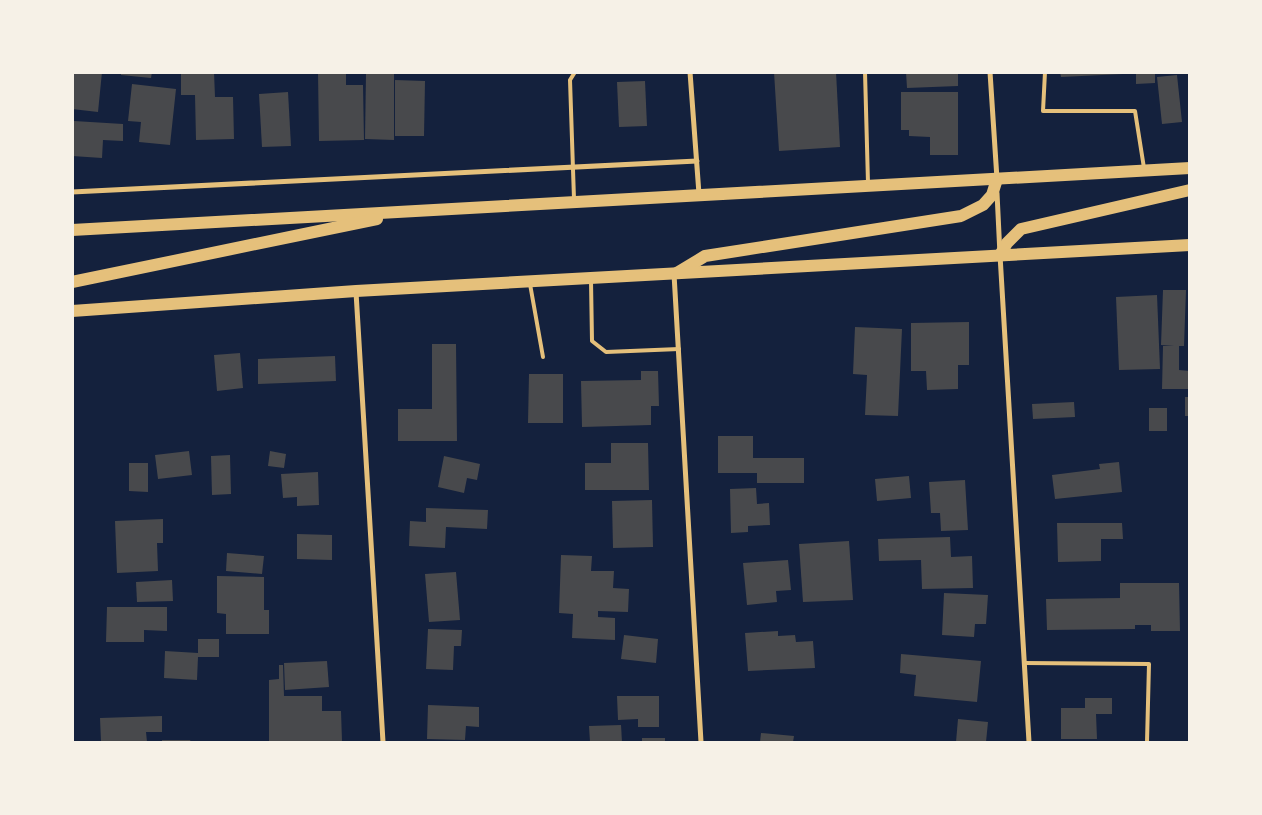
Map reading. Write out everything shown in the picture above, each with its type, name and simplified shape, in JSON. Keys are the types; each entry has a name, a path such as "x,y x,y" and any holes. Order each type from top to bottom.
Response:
{"main road":[{"path":"72,230 1190,168"},
{"path":"674,274 705,256 961,216 982,206 992,195 997,179"},
{"path":"1000,255 1007,243 1020,229 1190,190"},
{"path":"72,282 419,210"},
{"path":"72,311 356,291 1190,245"}],"street":[{"path":"690,72 700,195"},
{"path":"990,72 1029,742"},
{"path":"72,192 697,161"},
{"path":"674,274 701,742"},
{"path":"356,291 383,742"}],"lane":[{"path":"574,202 570,80 575,72"},
{"path":"864,72 868,186"},
{"path":"1045,72 1043,112 1135,110 1144,170"},
{"path":"591,278 592,341 606,352 678,349"},
{"path":"530,282 543,357"},
{"path":"1024,663 1149,664 1148,742"}],"building":[{"path":"72,72 102,72 98,112 72,109"},
{"path":"121,72 152,72 151,78 121,75"},
{"path":"181,72 214,72 215,97 233,97 234,139 196,140 195,95 181,95"},
{"path":"318,72 346,72 346,85 363,85 364,140 319,141"},
{"path":"774,72 836,72 840,147 779,151"},
{"path":"906,72 958,72 958,86 907,88"},
{"path":"1060,72 1123,72 1123,74 1061,77"},
{"path":"1136,72 1155,72 1155,83 1136,84"},
{"path":"366,73 394,74 394,140 365,139"},
{"path":"1177,75 1182,122 1162,124 1157,77"},
{"path":"395,80 425,81 424,136 395,136"},
{"path":"645,81 647,126 619,127 617,82"},
{"path":"132,84 176,89 170,145 139,142 141,122 128,121"},
{"path":"288,92 291,146 262,147 259,94"},
{"path":"901,92 958,92 958,155 930,155 930,137 909,136 909,130 901,130"},
{"path":"74,121 123,124 123,141 103,140 102,158 72,156"},
{"path":"1163,290 1186,290 1184,346 1179,346 1179,370 1190,371 1190,389 1162,389 1163,346 1174,346 1161,345"},
{"path":"1157,295 1160,369 1119,370 1116,297"},
{"path":"969,322 969,365 958,365 958,389 927,390 926,371 911,371 911,323"},
{"path":"855,327 902,329 898,416 865,415 867,375 853,374"},
{"path":"432,344 456,344 457,441 398,441 398,409 432,409"},
{"path":"240,353 243,388 217,391 214,355"},
{"path":"335,356 336,381 258,384 258,359"},
{"path":"641,371 658,371 659,406 651,406 651,425 582,427 581,381 641,380"},
{"path":"529,374 563,374 563,423 528,423"},
{"path":"1185,397 1190,397 1190,416 1185,416"},
{"path":"1074,402 1075,417 1033,419 1032,404"},
{"path":"1149,408 1167,408 1167,431 1149,431"},
{"path":"718,436 753,436 753,458 804,458 804,483 757,483 757,473 718,473"},
{"path":"611,443 648,443 649,490 585,490 585,463 611,463"},
{"path":"189,451 192,475 158,479 155,455"},
{"path":"270,451 286,454 284,468 268,466"},
{"path":"230,455 231,494 212,495 211,456"},
{"path":"444,456 480,464 477,480 467,478 464,493 438,487"},
{"path":"1119,462 1122,492 1055,499 1052,475 1100,469 1099,464"},
{"path":"129,463 148,463 148,492 129,491"},
{"path":"318,472 319,505 297,506 297,497 283,498 281,474"},
{"path":"909,476 911,498 877,501 875,479"},
{"path":"965,480 968,530 941,531 940,513 931,513 929,482"},
{"path":"756,488 757,504 769,503 770,525 748,526 748,532 731,533 730,489"},
{"path":"652,500 653,547 613,548 612,501"},
{"path":"426,508 488,510 487,529 446,527 445,548 409,546 410,521 426,522"},
{"path":"163,519 163,543 157,543 158,571 117,573 115,521"},
{"path":"1057,523 1122,523 1123,539 1101,539 1101,561 1058,562"},
{"path":"297,534 332,535 332,560 297,559"},
{"path":"950,537 951,557 972,556 973,588 922,589 921,560 879,561 878,539"},
{"path":"849,541 853,600 803,602 799,544"},
{"path":"227,553 264,556 262,574 226,571"},
{"path":"561,555 592,556 591,571 614,571 613,588 629,589 628,612 598,611 598,617 615,618 615,640 572,638 573,614 559,613"},
{"path":"788,560 791,590 776,591 777,602 747,605 743,563"},
{"path":"456,572 460,620 429,622 425,574"},
{"path":"217,576 264,577 264,610 269,610 269,634 226,634 226,614 217,613"},
{"path":"172,580 173,601 137,602 136,582"},
{"path":"1120,583 1179,583 1180,631 1151,631 1151,625 1135,625 1135,629 1047,630 1046,599 1120,598"},
{"path":"944,593 988,595 986,624 975,624 974,637 942,635"},
{"path":"107,607 167,607 167,631 144,630 144,642 106,642"},
{"path":"428,629 462,630 461,646 454,646 453,670 426,669"},
{"path":"778,631 778,636 795,635 796,642 813,641 815,668 748,671 745,633"},
{"path":"624,635 658,639 656,663 621,659"},
{"path":"198,639 219,639 219,657 198,657 197,680 164,678 165,651 198,653"},
{"path":"901,654 981,661 977,702 914,696 916,675 900,673"},
{"path":"327,661 329,687 285,690 284,663"},
{"path":"279,665 283,665 284,696 322,696 322,711 341,711 342,741 269,742 269,680 279,679"},
{"path":"617,696 659,696 659,727 638,727 638,719 618,720"},
{"path":"1085,698 1112,698 1112,714 1096,714 1097,739 1061,739 1061,708 1085,708"},
{"path":"428,705 479,707 479,727 466,726 465,740 427,739"},
{"path":"162,716 162,732 146,732 147,742 101,742 100,718"},
{"path":"958,719 988,722 986,742 956,742"},
{"path":"621,725 622,742 590,742 589,726"},
{"path":"761,733 794,736 793,742 760,742"},
{"path":"642,738 665,738 665,742 642,742"},
{"path":"162,740 190,740 191,742 162,742"}]}
